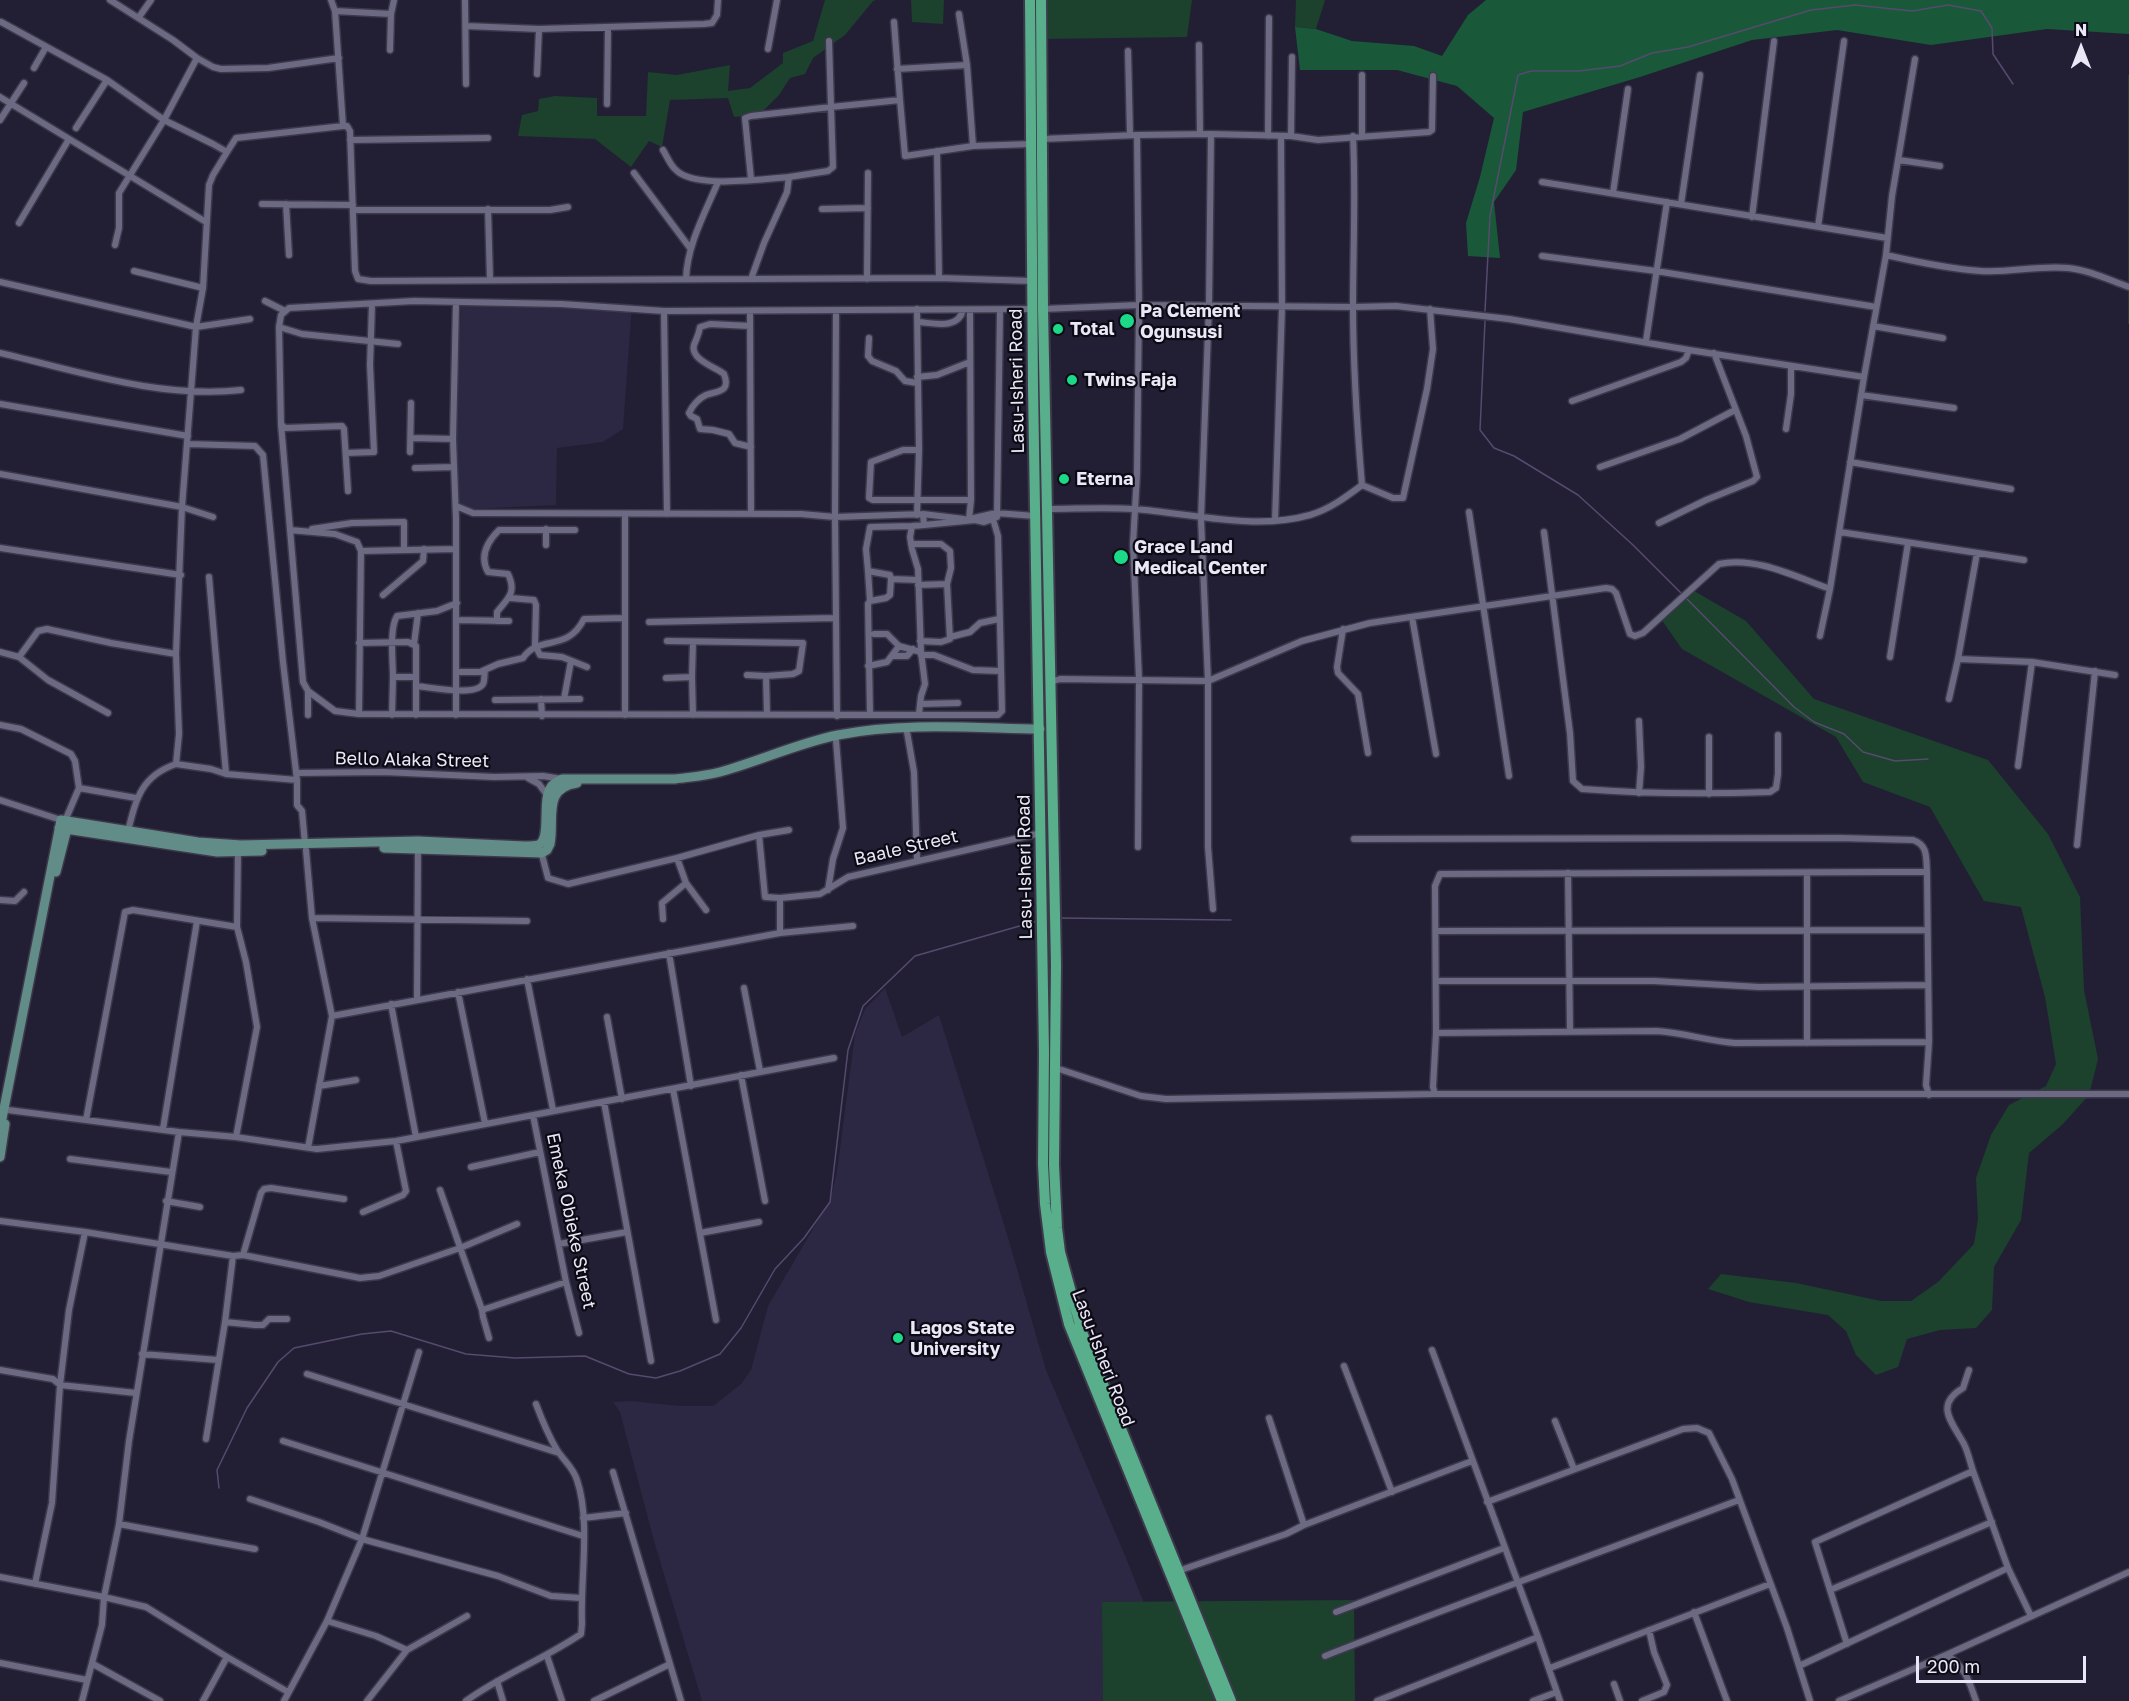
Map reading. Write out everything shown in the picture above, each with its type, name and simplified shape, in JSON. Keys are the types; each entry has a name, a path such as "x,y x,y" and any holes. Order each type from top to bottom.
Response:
{"main road":[{"name":"Lasu-Isheri Road","path":"1030,0 1037,141 1039,387 1036,516 1045,1204 1055,1271 1069,1324 1222,1701"},
{"name":"Lasu-Isheri Road","path":"1038,309 1032,281 1041,0"},
{"name":"Lasu-Isheri Road","path":"1039,387 1046,509 1050,682 1056,1068 1054,1203 1060,1251 1076,1314 1089,1353 1231,1701"}],"street":[{"path":"110,0 213,67 221,69 268,68 339,58"},
{"path":"139,18 151,0"},
{"path":"331,0 335,11 343,126"},
{"path":"390,50 391,14 394,0"},
{"path":"465,0 466,84"},
{"path":"466,26 539,28 704,24 712,23 716,19 717,0"},
{"path":"768,49 777,0"},
{"path":"335,11 391,14"},
{"path":"959,14 967,65 972,146"},
{"path":"1268,136 1269,18"},
{"path":"1,22 107,81 164,120 227,152"},
{"path":"894,22 905,156 972,146 1134,135 1291,136 1318,140 1423,133 1432,130 1433,76"},
{"path":"607,104 608,27"},
{"path":"537,74 539,28"},
{"path":"663,150 676,171 687,176 718,182 789,177 828,171 833,167 829,41"},
{"path":"1752,217 1774,41"},
{"path":"1818,227 1844,41"},
{"path":"1198,45 1200,134"},
{"path":"34,68 46,47"},
{"path":"1128,51 1134,135 1139,305 1137,474 1133,544 1139,679 1138,848"},
{"path":"1291,136 1292,57"},
{"path":"115,245 119,228 119,193 164,120 197,58"},
{"path":"1820,636 1840,532 1886,255 1915,59"},
{"path":"897,69 967,65"},
{"path":"1362,75 1362,136"},
{"path":"1681,204 1700,75"},
{"path":"76,128 107,81"},
{"path":"0,120 24,83"},
{"path":"1613,193 1628,89"},
{"path":"0,97 206,222"},
{"path":"751,179 745,118 900,100"},
{"path":"128,831 136,798 144,786 164,769 176,764 179,734 177,654 182,507 196,327 203,288 209,185 236,138 343,126 349,128 355,274 358,279 371,281 939,278 1032,281"},
{"path":"1211,134 1209,305 1201,519 1209,681 1209,847 1214,909"},
{"path":"1275,521 1282,307 1281,136"},
{"path":"1353,136 1355,187 1353,307 1357,428 1362,485"},
{"path":"350,140 488,138"},
{"path":"19,223 69,139"},
{"path":"937,151 939,278"},
{"path":"1899,160 1940,166"},
{"path":"634,173 690,248"},
{"path":"867,279 868,173"},
{"path":"751,279 764,243 788,192 789,177"},
{"path":"686,279 690,248 718,182"},
{"path":"1542,182 1887,238"},
{"path":"1646,341 1667,202"},
{"path":"262,204 550,210 568,207"},
{"path":"286,204 289,255"},
{"path":"488,208 490,280"},
{"path":"822,208 868,208"},
{"path":"1886,255 1980,271 2009,272 2051,267 2070,268 2129,287"},
{"path":"1542,256 1656,271 1876,307"},
{"path":"134,271 203,288"},
{"path":"0,282 196,327 250,319"},
{"path":"265,301 285,310"},
{"path":"1000,311 996,513 1001,714 837,716 359,714 335,711 308,691 303,682 281,424 279,327 281,315 285,310 297,306 414,301 561,304 664,312 917,309 1000,311 1139,305 1396,306 1509,319 1864,377"},
{"path":"456,303 453,439 456,506 456,715"},
{"path":"346,453 374,452 370,340 372,304"},
{"path":"917,309 919,450 917,499 924,525"},
{"path":"1362,485 1393,498 1403,498 1427,389 1433,349 1430,309"},
{"path":"837,311 835,517 837,716"},
{"path":"918,322 949,324 959,321 967,311"},
{"path":"967,311 970,362 971,500 969,519"},
{"path":"664,312 667,514"},
{"path":"750,312 751,514"},
{"path":"750,326 710,324 700,327 698,340 694,346 695,353 724,374 726,383 717,394 703,396 689,412 697,419 700,429 729,434 735,442 751,447"},
{"path":"1873,326 1943,338"},
{"path":"279,327 302,334 399,344"},
{"path":"868,338 868,356 872,361 896,371 905,381 937,375 970,362"},
{"path":"1572,401 1681,362 1686,358 1689,350"},
{"path":"0,353 147,387 192,391 242,390"},
{"path":"1659,523 1706,500 1754,481 1757,477 1746,436 1714,353"},
{"path":"1786,429 1791,394 1791,366"},
{"path":"1861,395 1954,408"},
{"path":"410,452 411,403"},
{"path":"0,404 188,436"},
{"path":"1600,467 1680,439 1735,410"},
{"path":"281,424 285,428 342,426 348,491"},
{"path":"411,438 453,439"},
{"path":"188,444 255,446 263,455 296,776 297,805 302,811 312,918 332,1016 309,1148"},
{"path":"919,450 903,450 890,456 874,459 871,462 869,498 873,500 971,500"},
{"path":"1850,462 2011,489"},
{"path":"416,468 454,467"},
{"path":"0,474 182,507 213,517"},
{"path":"1046,509 1134,509 1201,519 1275,521 1311,514 1339,502 1362,485"},
{"path":"456,506 473,513"},
{"path":"1469,512 1509,776"},
{"path":"456,519 473,513 801,514 835,517 920,515 969,519 996,513 1036,516"},
{"path":"518,514 518,529"},
{"path":"625,514 625,715"},
{"path":"870,714 867,607 870,601 866,549 870,527 975,520 984,522 993,519 997,535"},
{"path":"306,531 329,525 404,522 404,549"},
{"path":"912,526 911,544 918,568 920,641 925,684 919,714"},
{"path":"546,529 546,545"},
{"path":"290,530 346,537 357,542 361,551 359,714"},
{"path":"497,621 497,612 510,598 511,585 508,574 488,572 484,558 488,542 499,530 575,530"},
{"path":"1544,532 1570,733 1573,781 1582,789 1639,793 1770,792 1774,790 1778,774 1778,735"},
{"path":"1840,532 2024,560"},
{"path":"1890,657 1908,543"},
{"path":"911,544 941,544 950,551 951,568 947,584 950,637"},
{"path":"0,548 181,575"},
{"path":"383,595 423,561 424,549"},
{"path":"361,551 456,549"},
{"path":"1949,699 1959,659 1977,553"},
{"path":"1050,682 1060,679 1209,681 1302,641 1343,629 1612,589 1616,593 1630,634 1635,636 1643,633 1719,564 1736,561 1766,566 1830,589"},
{"path":"868,571 890,575 891,579 890,595 870,601"},
{"path":"209,577 226,774"},
{"path":"891,579 947,584"},
{"path":"510,598 534,600 536,605 535,645 543,657 562,657 587,667"},
{"path":"392,715 394,619 397,616 437,611 457,603"},
{"path":"416,715 416,649 414,644 418,613"},
{"path":"1412,617 1436,754"},
{"path":"456,672 480,672 498,664 523,658 535,645 555,643 568,638 575,633 584,619 625,618"},
{"path":"649,622 835,618"},
{"path":"920,641 946,642 950,637 970,632 980,623 999,619"},
{"path":"457,620 509,621"},
{"path":"19,657 38,631 46,629 177,654"},
{"path":"1343,629 1338,673 1358,694 1368,753"},
{"path":"874,634 887,634 899,646 934,655 973,670 1000,671"},
{"path":"667,641 803,643 799,671 793,674 747,675"},
{"path":"359,643 408,642 414,644"},
{"path":"693,642 693,715"},
{"path":"868,666 887,662 899,646"},
{"path":"892,656 907,656 913,649"},
{"path":"0,652 19,657 48,680 108,713"},
{"path":"1959,659 2032,662 2115,675"},
{"path":"564,699 571,661"},
{"path":"2018,766 2032,662"},
{"path":"416,686 456,691 478,688 484,683 485,669"},
{"path":"2077,845 2095,671"},
{"path":"393,677 416,676"},
{"path":"766,676 767,714"},
{"path":"666,678 692,677"},
{"path":"308,691 308,715"},
{"path":"541,699 542,716"},
{"path":"495,700 580,699"},
{"path":"920,704 958,703"},
{"path":"1639,721 1641,767 1639,793"},
{"path":"0,725 21,729 71,754 75,761 79,788 64,824 3,1095 0,1129"},
{"path":"789,830 759,835 677,858 568,884 548,878 541,849 545,834 547,795 550,787 562,779 693,777 717,773 835,735 868,730 906,728 1040,731"},
{"path":"0,800 64,824 218,852 418,841 524,846 547,850 550,844 553,798 559,789 569,784 694,782 738,772 858,735 907,732 1040,731"},
{"path":"907,732 914,772 917,860"},
{"path":"1709,737 1709,794"},
{"path":"828,890 832,859 843,828 836,740"},
{"name":"Bello Alaka Street","path":"176,764 226,774 296,776 384,772 543,776 562,779"},
{"path":"527,777 539,784 547,795"},
{"path":"79,788 136,798"},
{"path":"64,824 198,842 241,845 541,849"},
{"path":"0,1157 64,824"},
{"name":"Baale Street","path":"780,898 820,894 848,876 1041,833"},
{"path":"759,835 765,897 780,898 780,933"},
{"path":"1354,839 1839,838 1912,840 1923,846 1926,852 1929,1042 1926,1085 1929,1095"},
{"path":"417,1000 418,848"},
{"path":"236,1137 257,1027 246,962 237,927 238,852"},
{"path":"677,858 686,883 706,910"},
{"path":"1436,1094 1433,1087 1436,1033 1436,886 1440,874 1927,872"},
{"path":"1568,873 1570,1032"},
{"path":"1807,873 1807,1043"},
{"path":"663,919 662,903 686,883"},
{"path":"0,900 15,901 24,892"},
{"path":"86,1120 123,915 128,910 133,910 237,927"},
{"path":"312,918 528,921"},
{"path":"163,1129 197,921"},
{"path":"332,1016 780,933 853,926"},
{"path":"1436,931 1928,930"},
{"path":"669,953 691,1086"},
{"path":"527,979 553,1110"},
{"path":"1436,981 1654,981 1726,986 1928,985"},
{"path":"744,988 760,1071"},
{"path":"458,992 486,1123"},
{"path":"391,1004 416,1137"},
{"path":"607,1017 622,1099"},
{"path":"1436,1033 1657,1031 1681,1033 1719,1042 1929,1042"},
{"path":"8,1110 309,1148 396,1141 834,1058"},
{"path":"1056,1068 1141,1096 1166,1099 1436,1094 2129,1094"},
{"path":"741,1076 765,1201"},
{"path":"319,1086 356,1080"},
{"path":"673,1089 716,1320"},
{"path":"604,1102 651,1361"},
{"name":"Emeka Obieke Street","path":"533,1115 566,1282 579,1333"},
{"path":"82,1701 102,1625 104,1597 119,1524 136,1393 179,1132"},
{"path":"363,1212 403,1195 406,1191 396,1141"},
{"path":"471,1167 540,1152"},
{"path":"70,1159 171,1172"},
{"path":"243,1255 264,1189 344,1198"},
{"path":"440,1190 482,1310 489,1338"},
{"path":"166,1201 200,1207"},
{"path":"0,1221 233,1256 243,1255 360,1278 379,1276 460,1248 517,1224"},
{"path":"700,1233 759,1222"},
{"path":"35,1584 52,1503 60,1385 69,1310 85,1232"},
{"path":"559,1244 627,1232"},
{"path":"206,1440 233,1256"},
{"path":"482,1310 566,1282"},
{"path":"225,1322 255,1325 263,1324 269,1319 287,1318"},
{"path":"1432,1350 1539,1637 1560,1701"},
{"path":"284,1701 327,1621 362,1539 419,1352"},
{"path":"142,1354 218,1360"},
{"path":"1344,1366 1392,1492"},
{"path":"0,1370 53,1379 60,1385 136,1393"},
{"path":"1969,1370 1963,1388 1952,1395 1947,1404 1950,1424 1965,1445 2008,1568 2031,1616"},
{"path":"307,1374 559,1453"},
{"path":"466,1701 497,1681 547,1656 581,1634 583,1518 581,1497 572,1468 559,1453 544,1427 536,1404"},
{"path":"1269,1418 1304,1525"},
{"path":"1555,1421 1574,1469"},
{"path":"1487,1502 1683,1429 1697,1428 1709,1433 1732,1479 1810,1701"},
{"path":"283,1442 583,1536"},
{"path":"1178,1571 1286,1534 1304,1525 1472,1461"},
{"path":"1847,1644 1815,1542 1973,1471"},
{"path":"613,1472 681,1701"},
{"path":"250,1499 362,1539 498,1576 551,1596 581,1598"},
{"path":"1325,1656 1739,1500"},
{"path":"583,1518 626,1513"},
{"path":"1830,1590 1992,1522"},
{"path":"119,1524 255,1549"},
{"path":"1336,1612 1504,1548"},
{"path":"1799,1666 2008,1568"},
{"path":"1839,1701 2129,1572"},
{"path":"0,1577 146,1607 288,1692"},
{"path":"1550,1668 1770,1584"},
{"path":"1694,1612 1727,1701"},
{"path":"367,1701 407,1650 467,1616"},
{"path":"327,1621 376,1636 407,1650"},
{"path":"1642,1701 1664,1692 1667,1685 1654,1652 1649,1629"},
{"path":"1377,1701 1539,1637"},
{"path":"1946,1655 1957,1661 1970,1684 1976,1701"},
{"path":"547,1656 562,1701"},
{"path":"203,1701 227,1657"},
{"path":"0,1663 87,1680"},
{"path":"93,1664 160,1701"},
{"path":"594,1701 670,1664"},
{"path":"497,1681 503,1701"},
{"path":"1614,1684 1620,1701"},
{"path":"1533,1701 1557,1692"}],"shaded area":[{"path":"469,300 632,304 623,429 603,442 557,448 556,505 471,509 460,503 457,492 457,397 461,305"},
{"name":"Lagos State University","path":"885,988 902,1037 939,1015 1007,1234 1046,1370 1124,1553 1183,1701 702,1701 654,1541 620,1412 613,1402 713,1406 741,1384 751,1370 768,1306 831,1198 837,1172 855,1034 865,1009"}],"green space":[{"path":"825,0 876,0 845,35 813,58 805,74 790,78 779,95 760,114 734,117 728,98 670,100 662,147 649,141 631,167 595,139 518,136 522,115 538,111 539,99 555,96 597,98 597,116 646,116 648,72 677,75 730,65 728,91 750,88 783,63 783,53 813,41"},
{"path":"911,0 944,0 943,24 912,22"},
{"path":"1046,0 1192,0 1187,37 1045,39"},
{"path":"1296,0 1325,0 1316,29 1295,27"},
{"path":"1486,0 2129,0 2129,34 2047,29 1931,45 1837,30 1752,40 1523,112 1516,170 1494,202 1500,258 1468,256 1466,223 1494,118 1457,86 1397,70 1300,70 1295,27 1316,29 1352,41 1414,46 1442,56 1468,15"},
{"path":"2129,75 2129,324 2128,324"},
{"path":"1689,588 1746,621 1814,699 1988,760 2048,834 2080,897 2084,990 2098,1059 2089,1095 2063,1124 2029,1153 2021,1220 1994,1267 1992,1310 1976,1328 1940,1330 1907,1339 1898,1367 1876,1375 1856,1355 1846,1331 1828,1315 1749,1302 1708,1289 1721,1274 1796,1283 1881,1301 1911,1301 1938,1282 1974,1244 1978,1219 1976,1178 1991,1135 2009,1105 2046,1086 2056,1064 2045,997 2021,907 1984,901 1930,807 1863,782 1836,737 1682,649 1661,619"},
{"path":"1354,1600 1355,1701 1103,1701 1102,1602"}],"waterway":[{"path":"1485,311 1490,216 1518,75 1531,71 1579,71 1620,66 1652,53 1688,47 1811,10 1855,5 1912,11 1948,5 1981,11 1992,28 1993,54 2013,84"},
{"path":"1485,321 1480,430 1494,448 1514,456 1578,495 1681,593"},
{"path":"1685,597 1794,707 1814,722 1844,734 1863,752 1895,761 1928,759"},
{"path":"1060,918 1231,920"},
{"path":"219,1488 217,1470 247,1408 278,1362 294,1348 362,1334 391,1331 466,1354 515,1358 585,1356 629,1374 656,1378 680,1371 720,1354 741,1328 775,1269 804,1238 830,1202 848,1050 863,1006 915,956 1037,921"}],"place":[{"name":"Pa Clement Ogunsusi","path":"1127,321"},
{"name":"Total","path":"1058,329"},
{"name":"Twins Faja","path":"1072,380"},
{"name":"Eterna","path":"1064,479"},
{"name":"Grace Land Medical Center","path":"1121,557"},
{"name":"Lagos State University","path":"898,1338"}]}
